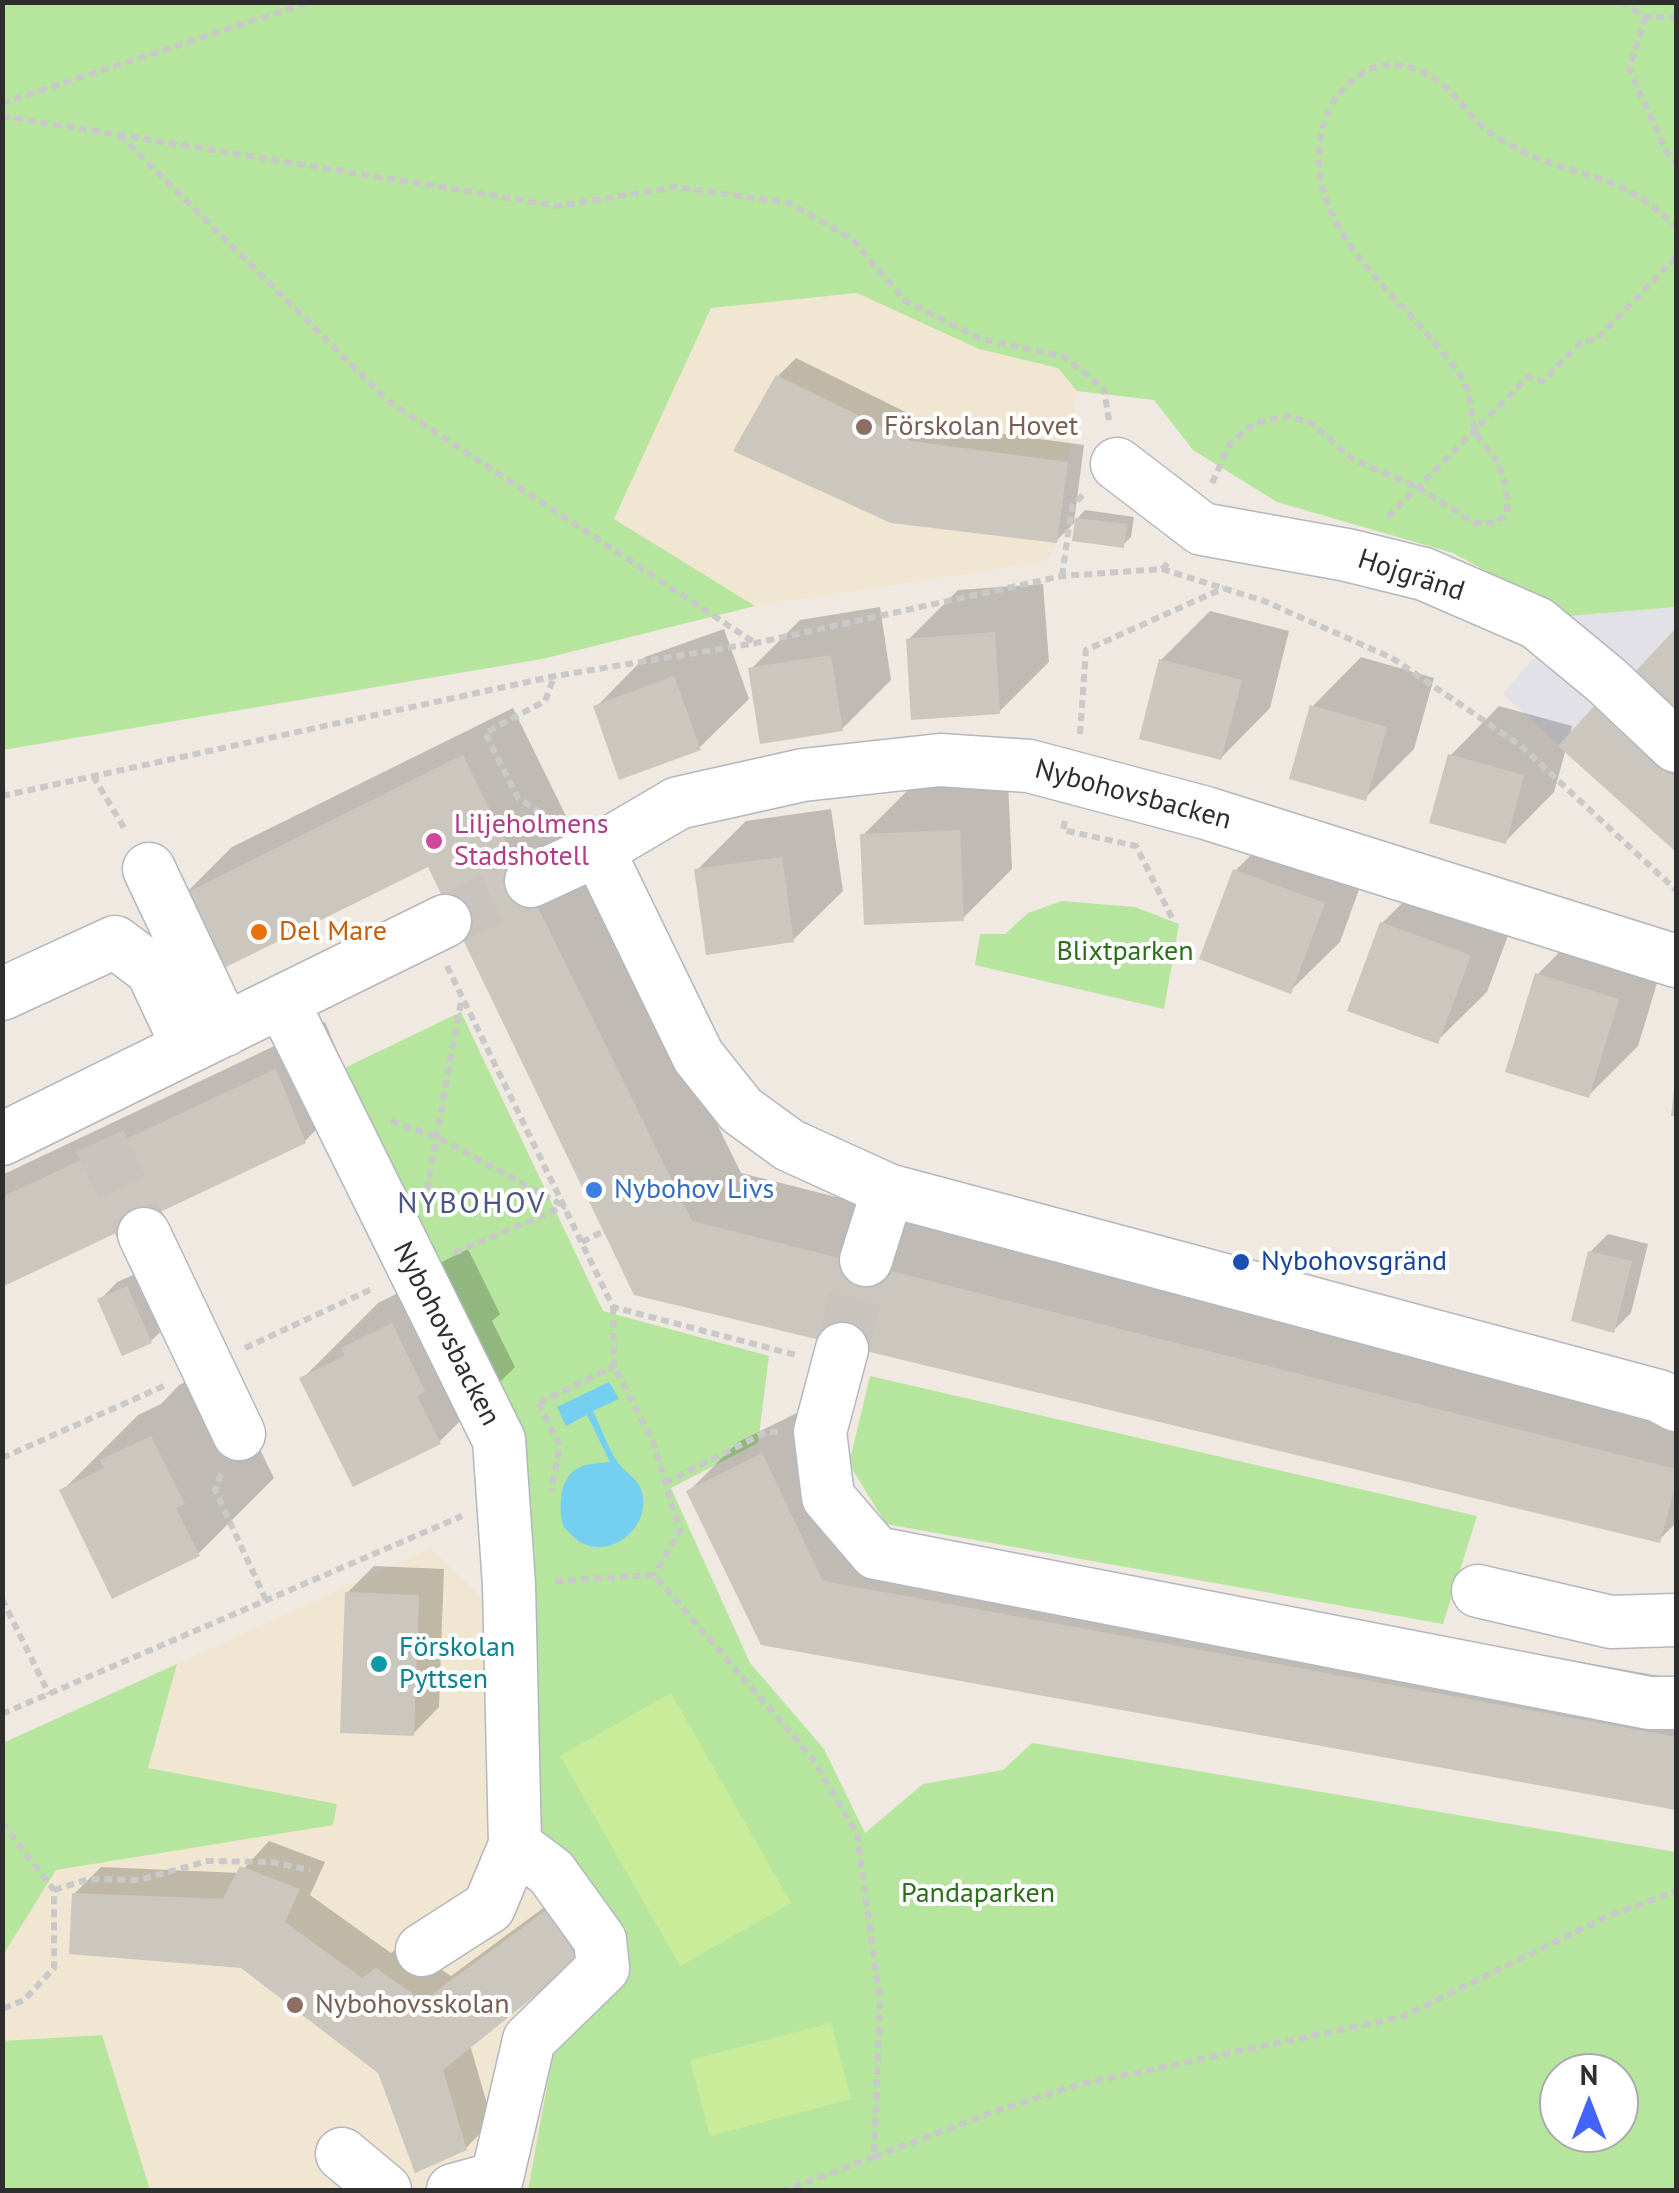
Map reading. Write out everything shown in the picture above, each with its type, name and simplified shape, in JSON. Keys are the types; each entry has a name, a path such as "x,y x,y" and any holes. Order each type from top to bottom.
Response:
{"street":[{"name":"Hojgränd","path":"1117,464 1202,530 1347,555 1424,574 1536,623 1606,680 1676,746"},
{"name":"Nybohovsbacken","path":"531,881 598,850 678,803 802,775 940,760 1029,766 1206,812 1676,962"},
{"path":"598,850 698,1056 741,1110 789,1145 888,1190 1659,1396 1676,1405"},
{"path":"149,870 206,1038"},
{"path":"3,1136 91,1120 206,1038 438,925"},
{"path":"2,994 115,942 152,970 206,1038"},
{"name":"Nybohovsbacken","path":"282,1001 500,1440 509,1585 515,1845 489,1908 422,1950"},
{"path":"866,1260 888,1190"},
{"path":"144,1234 239,1434"},
{"path":"840,1357 820,1432 828,1497 876,1553 1649,1703 1676,1703"},
{"path":"1478,1590 1611,1622 1676,1620"},
{"path":"453,2190 498,2178 529,2040 603,1968 600,1940 590,1926 551,1872 515,1845"},
{"path":"342,2154 384,2190"}],"path":[{"path":"2,104 310,2"},
{"path":"1620,3 1646,17 1676,17"},
{"path":"1646,17 1629,68 1666,151 1676,163"},
{"path":"1162,569 1202,530 1213,478 1230,444 1256,423 1288,416 1313,424 1352,459 1419,488 1475,524 1495,523 1507,514 1508,494 1503,477 1476,432 1467,386 1439,344 1368,268 1334,224 1318,182 1320,142 1328,110 1345,86 1370,68 1394,64 1420,70 1448,89 1482,126 1520,150 1560,168 1617,185 1644,200 1676,226"},
{"path":"2,116 558,206 676,187 790,203 853,240 904,300 982,339 1065,357 1104,389 1117,464 1072,506 1062,576"},
{"path":"120,135 388,401 756,643"},
{"path":"1384,522 1528,377 1543,380 1580,342 1597,339 1676,256"},
{"path":"2,796 555,676 756,643 1062,576 1162,569 1264,601 1392,658 1520,745 1676,890"},
{"path":"1078,748 1086,650 1224,588"},
{"path":"518,798 485,732 545,701 555,676"},
{"path":"93,776 149,870"},
{"path":"1063,830 1136,846 1174,922"},
{"path":"438,925 462,998 613,1307 614,1366 654,1444 680,1531 654,1575"},
{"path":"426,1194 462,998"},
{"path":"329,1098 437,1137 565,1206"},
{"path":"413,1270 565,1206"},
{"path":"582,1242 604,1231"},
{"path":"613,1307 840,1357"},
{"path":"492,1425 614,1366"},
{"path":"539,1403 560,1446"},
{"path":"665,1483 766,1432 820,1432"},
{"path":"239,1434 215,1490 266,1600"},
{"path":"2,1714 504,1497"},
{"path":"509,1585 654,1575"},
{"path":"654,1575 813,1758 857,1834 880,2002 874,2157"},
{"path":"2,1600 49,1694"},
{"path":"2,1823 54,1890 54,1968 24,2000 2,2009"},
{"path":"54,1890 89,1879 139,1880 208,1860 271,1862 310,1870"},
{"path":"785,2190 1076,2085 1402,2017 1606,1918 1676,1890"}],"shaded area":[{"name":"Förskolan Hovet","path":"858,293 979,349 1058,368 1077,391 1057,543 1046,562 755,606 614,520 711,308"},
{"path":"1676,607 1676,852 1503,694 1569,616"},
{"name":"Nybohovsskolan","path":"431,1548 488,1604 487,1830 534,1830 618,1939 556,2038 530,2190 3,2190 2,1955 56,1870 333,1825 337,1804 148,1769 177,1664"}],"green space":[{"path":"3,3 1676,3 1676,607 1569,616 1453,553 1277,502 1193,450 1154,400 1077,391 1058,368 979,349 857,293 711,308 614,519 755,606 542,659 3,750"},
{"name":"Blixtparken","path":"1062,901 1135,907 1179,924 1164,1009 975,965 980,934 1005,934 1028,913"},
{"name":"Pandaparken","path":"461,1012 603,1311 769,1356 758,1443 671,1488 750,1663 824,1749 865,1833 923,1784 1003,1770 1032,1743 1676,1852 1676,2190 528,2190 556,2038 619,1972 534,1830 520,1436 334,1073"},
{"path":"870,1376 1477,1516 1443,1624 886,1524 849,1464"},
{"path":"177,1664 148,1768 337,1804 333,1825 56,1870 3,1955 3,1743"},
{"path":"671,1693 791,1903 680,1966 560,1756"},
{"path":"831,2023 851,2099 710,2136 690,2060"},
{"path":"102,2035 150,2190 3,2190 3,2041"}],"water":[{"path":"609,1382 619,1399 593,1411 617,1461 639,1486 643,1510 633,1530 603,1547 580,1542 563,1526 562,1490 577,1468 610,1462 587,1415 566,1426 557,1407"}],"building":[{"path":"776,375 911,441 1068,462 1057,543 891,523 733,451"},
{"path":"1075,518 1127,524 1124,548 1072,541"},
{"path":"1676,628 1676,717 1632,675"},
{"path":"995,632 1000,714 911,720 906,639"},
{"path":"831,655 843,731 760,744 748,668"},
{"path":"1159,659 1242,680 1221,760 1139,739"},
{"path":"674,676 701,750 619,780 593,706"},
{"path":"1310,705 1387,727 1366,801 1289,779"},
{"path":"1595,705 1676,777 1676,852 1558,746"},
{"path":"1448,754 1524,775 1506,844 1429,823"},
{"path":"463,755 692,1221 1676,1469 1660,1543 634,1295 428,867 218,971 180,896"},
{"path":"960,830 964,921 864,925 860,834"},
{"path":"782,857 794,942 706,955 694,869"},
{"path":"1233,869 1325,903 1291,994 1199,959"},
{"path":"1380,922 1471,955 1438,1044 1347,1011"},
{"path":"1535,973 1619,999 1589,1098 1505,1072"},
{"path":"276,1069 306,1143 2,1287 2,1197"},
{"path":"1674,1090 1676,1116 1671,1116"},
{"path":"1588,1251 1632,1261 1614,1333 1571,1321"},
{"path":"127,1286 152,1343 122,1356 97,1299"},
{"path":"392,1323 425,1391 417,1396 441,1444 353,1487 299,1378 345,1356 341,1348"},
{"path":"151,1436 185,1504 176,1508 200,1556 112,1599 59,1490 104,1468 100,1460"},
{"path":"762,1453 823,1581 1676,1737 1676,1810 761,1645 686,1491"},
{"name":"Förskolan Pyttsen","path":"345,1592 419,1595 414,1736 340,1733"},
{"path":"240,1866 300,1889 285,1922 362,1978 376,1968 423,2001 553,1905 589,1952 443,2070 467,2150 415,2173 378,2073 241,1968 69,1954 72,1893 223,1899"}],"tunnel":[{"path":"445,921 531,881"},
{"path":"100,1141 144,1234"},
{"path":"842,1349 866,1260"}],"place":[{"name":"Förskolan Hovet","path":"864,427"},
{"name":"Liljeholmens Stadshotell","path":"434,841"},
{"name":"Del Mare","path":"259,932"},
{"name":"Nybohov Livs","path":"594,1190"},
{"name":"Nybohovsgränd","path":"1241,1262"},
{"name":"Förskolan Pyttsen","path":"379,1664"},
{"name":"Nybohovsskolan","path":"295,2005"}],"district":[{"name":"NYBOHOV","path":"472,1204"}]}
